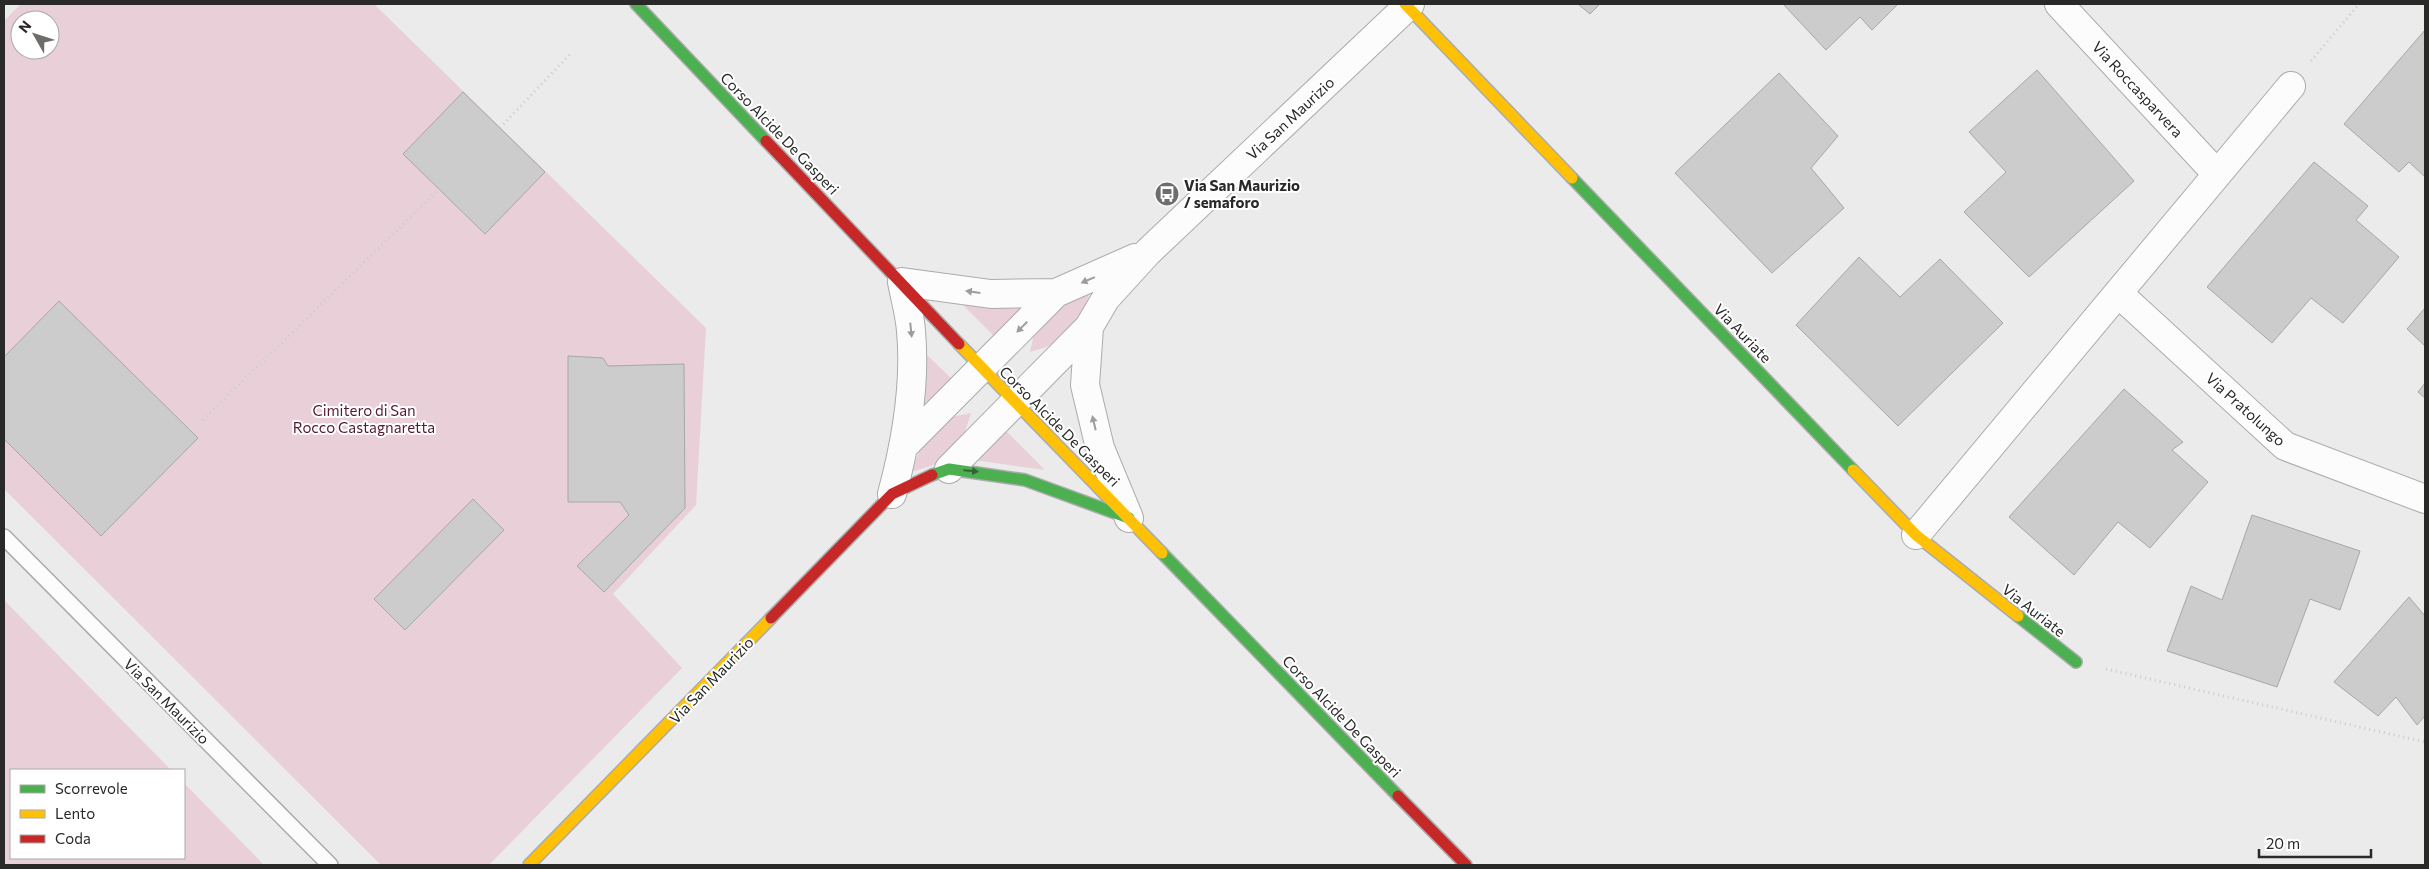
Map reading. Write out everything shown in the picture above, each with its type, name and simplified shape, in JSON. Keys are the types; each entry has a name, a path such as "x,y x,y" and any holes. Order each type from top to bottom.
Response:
{"street":[{"name":"Corso Alcide De Gasperi","path":"636,4 982,367 1466,865"},
{"name":"Via San Maurizio","path":"1089,327 1106,298 1148,252 1408,4"},
{"name":"Via Auriate","path":"1408,4 1916,535 2076,662"},
{"name":"Via Roccasparvera","path":"2059,4 2217,174"},
{"path":"1916,535 2291,86"},
{"path":"906,444 1056,293 1148,252"},
{"path":"892,494 906,444 910,395 912,331 902,282 991,294 1056,293"},
{"name":"Via Pratolungo","path":"2118,293 2285,446 2425,499"},
{"path":"949,469 1089,327"},
{"path":"1089,327 1085,385 1100,448 1129,518"},
{"path":"949,469 975,470 1025,480 1129,518"},
{"name":"Via San Maurizio","path":"529,865 892,494 922,479 949,469"}],"lane":[{"name":"Via San Maurizio","path":"4,537 330,865"}],"path":[{"path":"2291,86 2359,4"},
{"path":"500,128 572,52"},
{"path":"203,420 440,189"},
{"path":"2076,662 2425,742"}],"green space":[{"name":"Cimitero di San Rocco Castagnaretta","path":"21,4 374,4 706,328 696,505 613,594 682,668 489,865 381,865 4,489 4,21 10,15 10,60 60,60 60,10 15,10"},
{"path":"1089,295 1079,318 1062,339 1030,352 1034,334 1065,300"},
{"path":"960,302 1026,309 997,339"},
{"path":"924,352 952,379 923,407"},
{"path":"971,413 965,432 937,464 911,472 926,435 951,417"},
{"path":"1001,426 1045,470 974,460"},
{"path":"4,600 170,769 10,769 10,859 185,859 185,784 264,865 4,865"}],"building":[{"path":"1578,4 1600,4 1590,14"},
{"path":"1783,4 1898,4 1872,30 1860,17 1826,50"},
{"path":"2425,30 2425,177 2409,162 2399,172 2344,124"},
{"path":"2037,70 2134,181 2029,277 1964,212 2006,172 1969,132"},
{"path":"1779,73 1838,136 1811,168 1844,208 1772,273 1675,173"},
{"path":"463,92 545,172 485,234 403,154"},
{"path":"2314,162 2368,206 2356,220 2399,257 2343,323 2311,298 2272,343 2207,287"},
{"path":"1859,257 1900,297 1940,259 2003,323 1898,426 1796,325"},
{"path":"59,301 198,438 101,536 4,439 4,357"},
{"path":"2425,308 2425,346 2407,329"},
{"path":"568,356 603,358 608,366 684,364 685,508 604,592 577,566 629,515 620,502 568,502"},
{"path":"2425,383 2425,398 2418,392"},
{"path":"2124,389 2183,442 2172,450 2208,482 2150,548 2118,522 2074,575 2009,517"},
{"path":"473,499 504,530 405,630 374,599"},
{"path":"2252,515 2360,551 2340,610 2310,599 2277,687 2167,651 2191,586 2222,600"},
{"path":"2409,597 2425,616 2425,716 2417,725 2396,697 2378,716 2334,682"}],"traffic: fast":[{"path":"636,4 766,141"},
{"path":"1572,178 1853,470"},
{"path":"932,475 949,469 1025,480 1129,518"},
{"path":"1162,553 1398,796"},
{"path":"2018,616 2076,662"}],"traffic: slow":[{"path":"1405,4 1572,178"},
{"path":"959,344 1162,553"},
{"path":"1853,470 1916,535 2018,616"},
{"path":"529,865 771,618"}],"traffic: jam":[{"path":"766,141 959,344"},
{"path":"771,618 892,494 932,475"},
{"path":"1398,796 1466,865"}],"place":[{"name":"Via San Maurizio / semaforo","path":"1167,194"}]}
